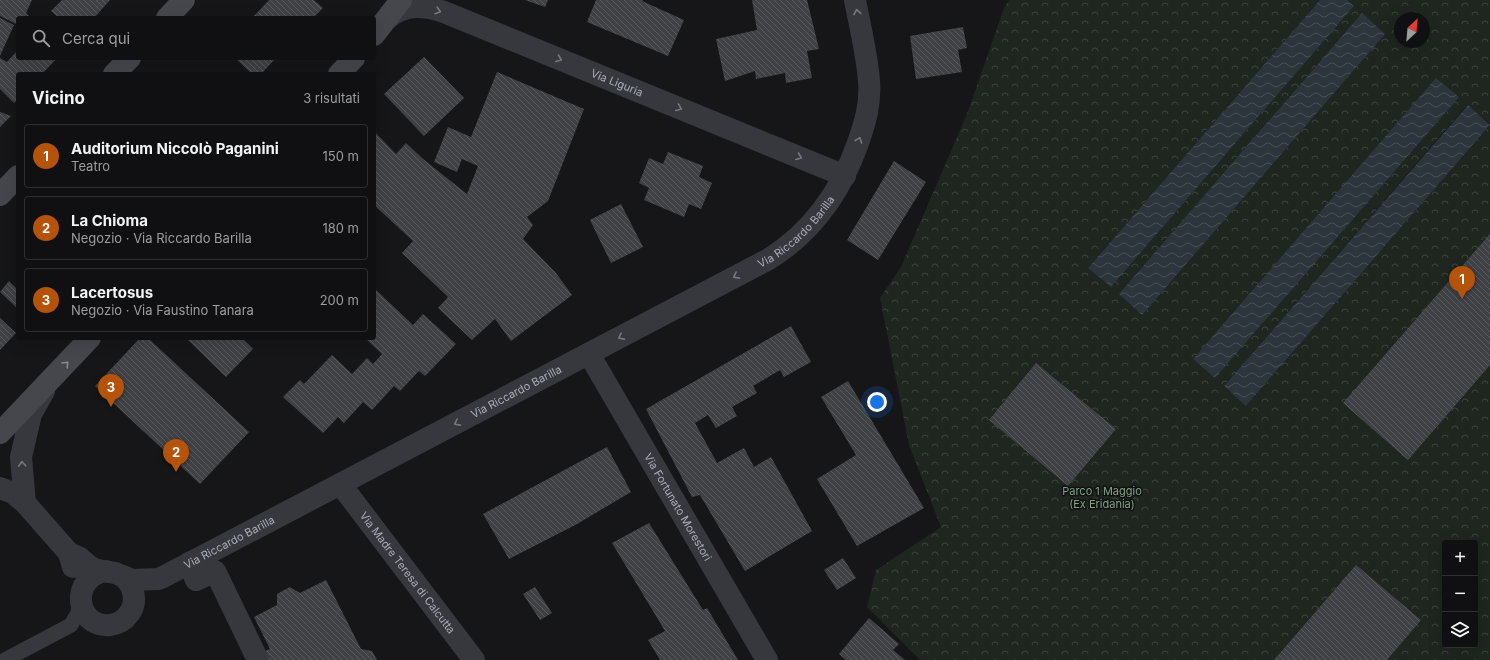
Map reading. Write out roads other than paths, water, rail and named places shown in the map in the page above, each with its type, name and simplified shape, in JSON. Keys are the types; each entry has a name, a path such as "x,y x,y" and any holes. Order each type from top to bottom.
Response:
{"main road":[{"path":"169,16 184,0"},
{"path":"376,33 401,0"},
{"path":"116,72 128,60"},
{"path":"341,72 352,60"},
{"path":"0,195 16,178"},
{"path":"0,433 88,340"}],"street":[{"name":"Via Riccardo Barilla","path":"69,553 79,558 92,568 114,573 132,580 158,579 163,577 341,485 784,250 816,219 829,201 845,176 863,131 869,106 869,81 855,0"},
{"name":"Via Liguria","path":"388,18 399,10 413,7 427,7 444,12 845,176"},
{"name":"Via Fortunato Morestori","path":"589,354 767,660"},
{"path":"25,503 21,457 31,414 49,382"},
{"name":"Via Madre Teresa di Calcutta","path":"341,485 474,660"},
{"path":"0,488 13,493 25,503 69,553 79,583 82,606 89,618 96,623 105,625"},
{"path":"189,563 196,580 215,571 258,660"},
{"path":"80,597 82,588 86,581 97,573 114,573 129,582 133,590 134,599 132,607"},
{"name":"Via Riccardo Barilla","path":"105,625 122,621 140,597 163,577"}],"lane":[{"path":"69,626 72,624 78,613 80,597"},
{"name":"Via Riccardo Barilla","path":"5,660 69,626 105,625"}],"water":[{"path":"1320,0 1347,0 1354,6 1111,287 1088,268"},
{"path":"1362,13 1385,34 1142,315 1119,294"},
{"path":"1436,78 1459,97 1215,378 1193,359"},
{"path":"1468,105 1490,125 1246,406 1224,386"}],"place":[{"name":"Auditorium Niccolò Paganini","path":"1462,299"},
{"name":"Lacertosus","path":"111,407"},
{"name":"La Chioma","path":"176,472"}],"park label":[{"name":"Parco 1 Maggio (Ex Eridania)","path":"1102,497"}]}
